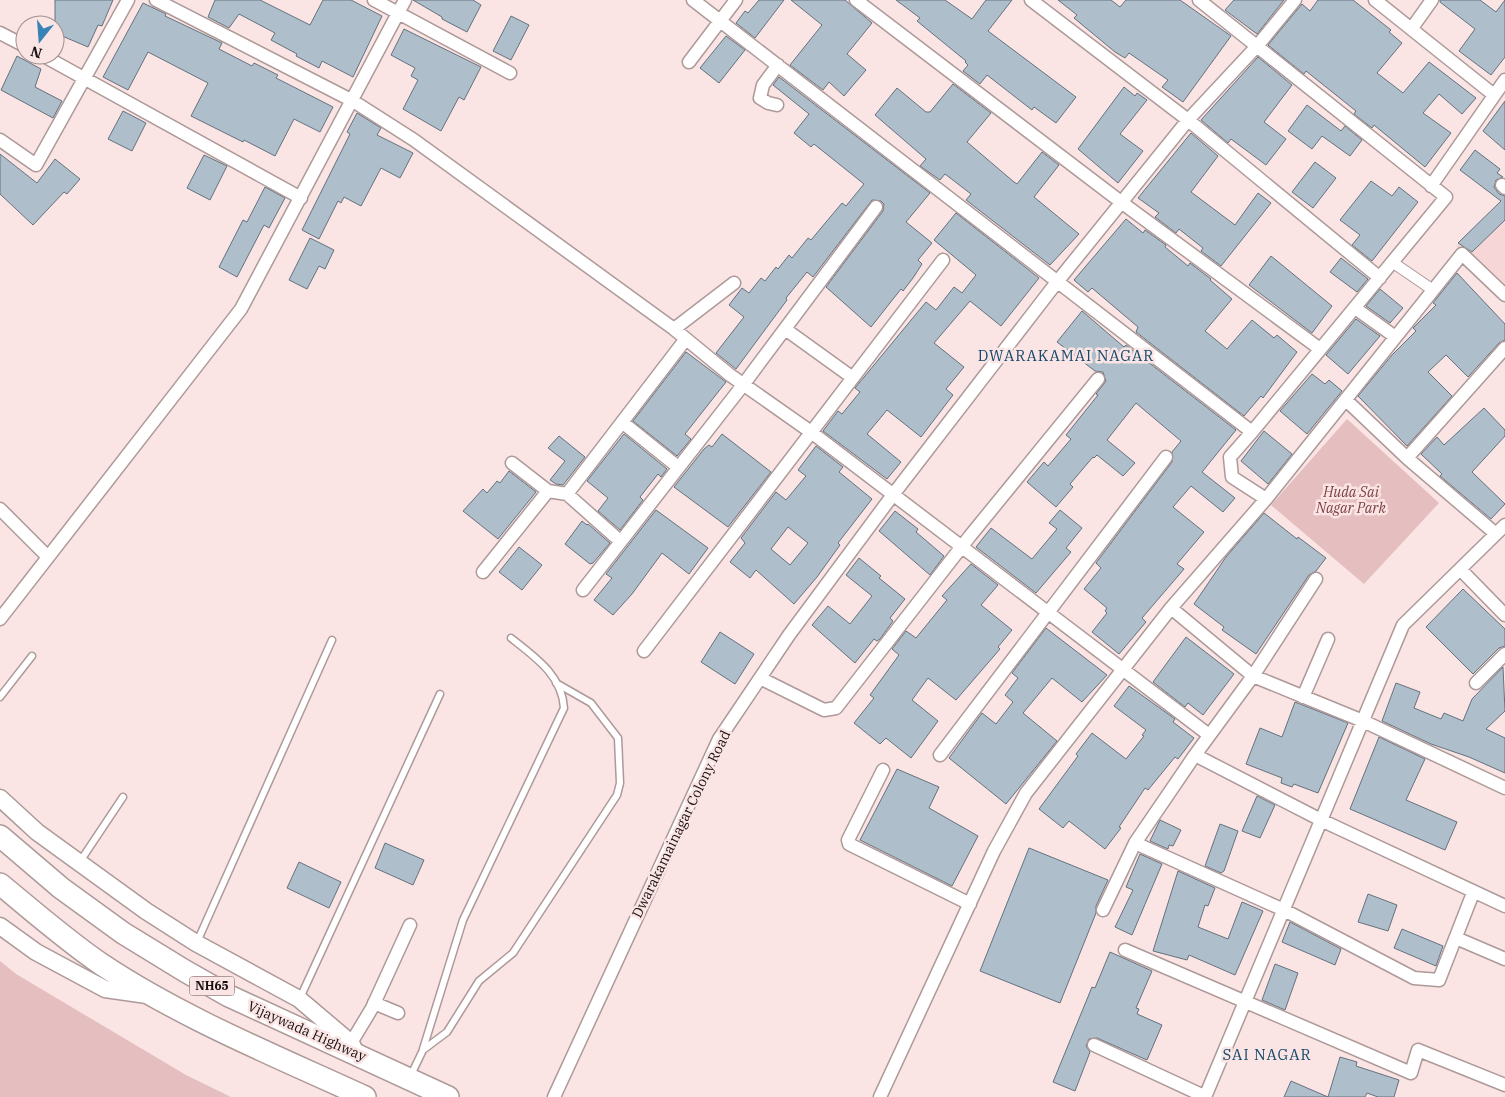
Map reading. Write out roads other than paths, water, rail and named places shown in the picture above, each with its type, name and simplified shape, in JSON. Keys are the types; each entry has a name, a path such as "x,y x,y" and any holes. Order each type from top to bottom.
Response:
{"highway":[{"name":"Vijaywada Highway","path":"0,836 84,905 123,933 185,971 229,996 353,1048 448,1097"},
{"name":"NH65","path":"0,884 102,964 157,996 267,1052 366,1097"}],"street":[{"path":"0,140 36,165 128,0"},
{"path":"156,0 354,101 414,140 674,329 685,340 743,385 811,432 892,496 1209,735"},
{"path":"374,0 510,73"},
{"path":"0,619 241,309 354,101 405,0"},
{"path":"693,0 1252,432"},
{"path":"689,62 736,0"},
{"path":"856,0 1121,202 1320,349"},
{"path":"1031,0 1188,120 1380,278"},
{"path":"1199,0 1258,45 1446,197 1230,457 1232,477 1266,499"},
{"name":"Dwarakamainagar Colony Road","path":"554,1097 719,739 760,678 892,496 1057,282 1188,120 1258,45 1295,0"},
{"path":"1375,0 1494,95"},
{"path":"1412,28 1432,0"},
{"path":"0,33 15,41"},
{"path":"61,65 302,198"},
{"path":"777,105 768,104 760,98 763,85 778,65"},
{"path":"1431,186 1505,80"},
{"path":"583,590 743,385 876,207"},
{"path":"880,1097 994,851 1026,793 1171,608 1266,499 1347,401 1394,336 1462,254 1505,295"},
{"path":"644,651 943,260"},
{"path":"1392,262 1433,290"},
{"path":"674,329 734,283"},
{"path":"1355,308 1394,336"},
{"path":"784,329 853,378"},
{"path":"567,494 685,340"},
{"path":"1407,458 1505,348"},
{"path":"760,678 824,710 836,708 962,547 1098,379"},
{"path":"1094,1046 1206,1097 1403,625 1500,530 1407,458 1347,401"},
{"path":"622,422 678,467"},
{"path":"940,755 1166,457"},
{"path":"512,463 548,492 567,494 620,541"},
{"path":"483,572 548,492"},
{"path":"0,509 48,557"},
{"path":"1460,569 1505,615"},
{"path":"1103,910 1135,843 1252,676 1316,580"},
{"path":"1171,608 1252,676 1363,721 1505,788"},
{"path":"1303,697 1328,639"},
{"path":"1476,683 1505,654"},
{"path":"1195,755 1322,821 1505,906"},
{"path":"883,770 848,840 848,844 970,904"},
{"path":"0,798 37,832 196,943 299,999 353,1048 410,925"},
{"path":"1135,843 1284,910 1414,978 1439,980 1473,892"},
{"path":"0,926 36,952 105,989 157,996"},
{"path":"1456,938 1505,959"},
{"path":"1124,950 1245,1000 1410,1073 1418,1050 1505,1085"},
{"path":"374,1003 398,1013"}],"lane":[{"path":"410,1078 423,1050 463,920 564,708 564,699 551,673 540,660 511,638"},
{"path":"196,943 332,640"},
{"path":"0,697 32,656"},
{"path":"423,1050 446,1032 479,981 513,953 616,795 620,783 618,738 591,703 556,683"},
{"path":"299,999 440,694"},
{"path":"79,863 123,797"}],"district":[{"name":"DWARAKAMAI NAGAR","path":"1066,356"},
{"name":"SAI NAGAR","path":"1267,1055"}],"park label":[{"name":"Huda Sai Nagar Park","path":"1351,500"}]}
